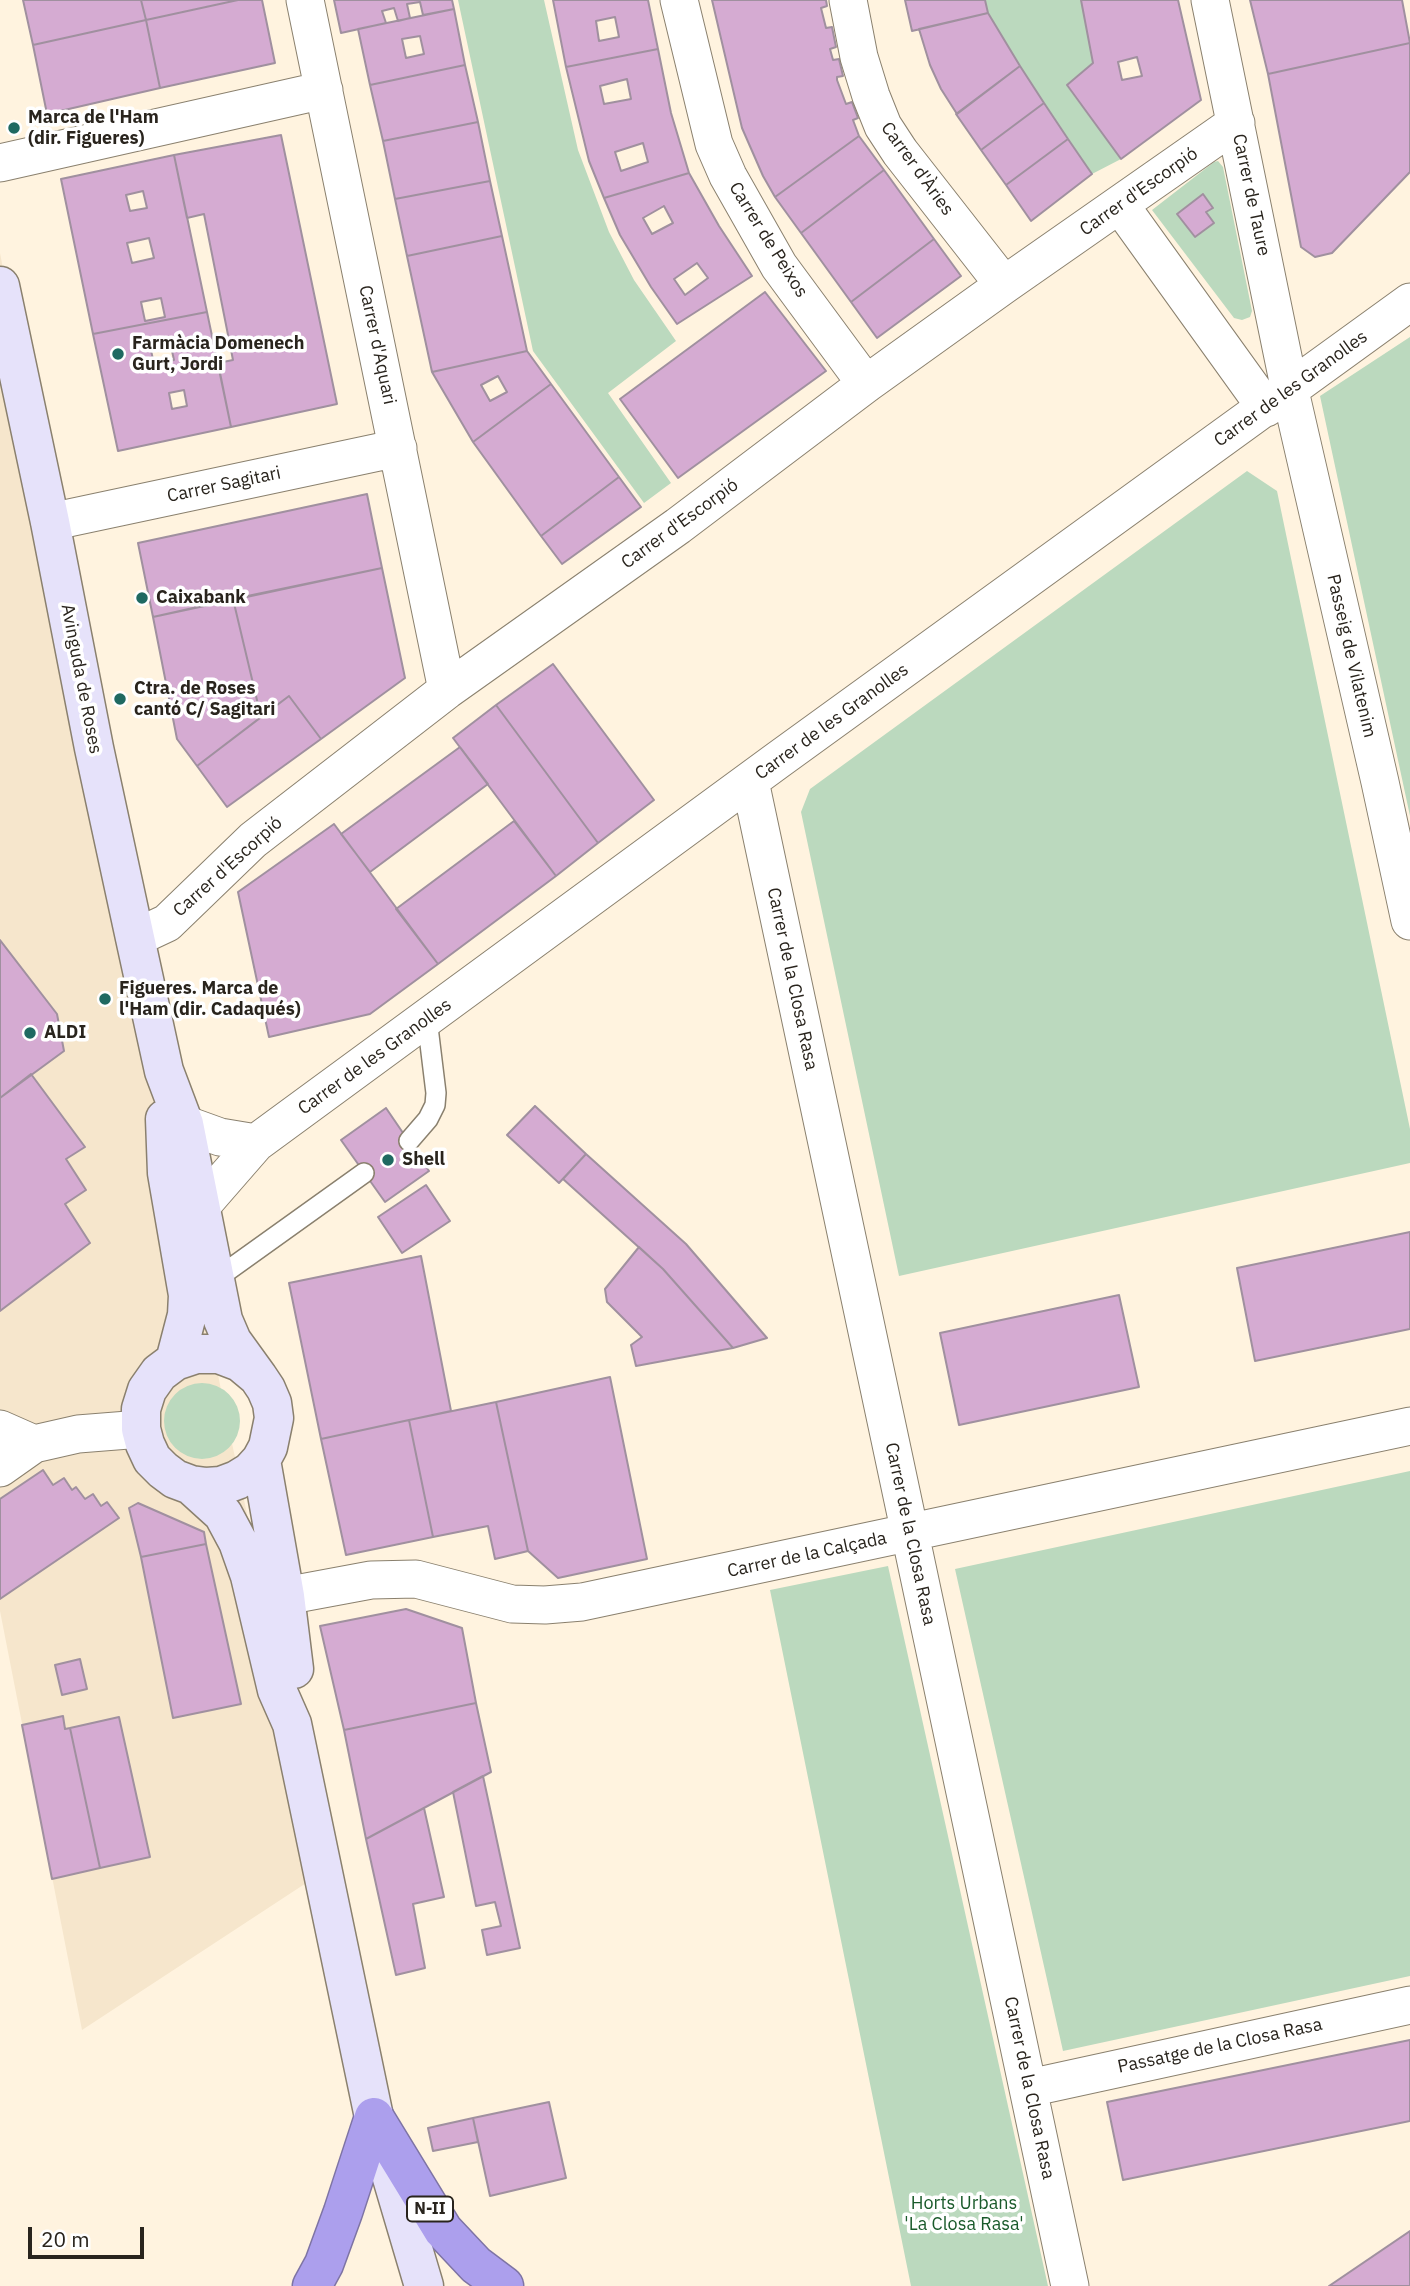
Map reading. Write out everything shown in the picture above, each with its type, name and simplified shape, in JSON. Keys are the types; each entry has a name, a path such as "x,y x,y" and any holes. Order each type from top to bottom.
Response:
{"highway":[{"path":"312,2286 324,2264 374,2117"},
{"name":"N-II","path":"374,2117 443,2230 476,2265 504,2286"}],"main road":[{"name":"Avinguda de Roses","path":"0,286 94,748 164,1071"},
{"path":"164,1071 184,1124 223,1320 232,1340 258,1377 266,1389 274,1418 268,1447 261,1460 250,1472 237,1480 221,1486 191,1485 175,1479 158,1464 145,1444 141,1429 141,1409 147,1390 159,1373 175,1361 196,1354 219,1354 240,1362 258,1377"},
{"path":"164,1071 167,1173 188,1295 187,1315 175,1361"},
{"path":"261,1460 285,1596 295,1672 292,1724"},
{"path":"191,1485 223,1514 238,1542 250,1576 277,1690 292,1724 374,2117 424,2286"},
{"path":"374,2117 378,2187 398,2286"}],"street":[{"name":"Carrer d'Aquari","path":"305,0 447,690"},
{"name":"Carrer de Peixos","path":"679,0 714,144 728,176 779,266 866,384"},
{"name":"Carrer d'Àries","path":"848,0 859,57 883,126 900,152 1004,285"},
{"name":"Carrer de Taure","path":"1210,0 1236,123 1278,400"},
{"path":"0,163 324,90"},
{"name":"Carrer d'Escorpió","path":"135,938 167,923 253,840 447,690 678,527 866,384 1236,123"},
{"path":"1120,205 1278,400"},
{"name":"Carrer de les Granolles","path":"202,1205 256,1143 1410,302"},
{"name":"Passeig de Vilatenim","path":"1278,400 1380,782 1410,921"},
{"name":"Carrer Sagitari","path":"50,522 398,447"},
{"name":"Carrer de la Closa Rasa","path":"750,782 1070,2286"},
{"path":"184,1124 220,1138 256,1143"},
{"name":"Carrer de la Calçada","path":"285,1596 371,1580 416,1579 512,1604 582,1602 1410,1426"},
{"path":"0,1429 34,1444"},
{"path":"0,1468 34,1444 78,1434 141,1429"},
{"name":"Passatge de la Closa Rasa","path":"1029,2088 1410,2005"}],"lane":[{"path":"409,1140 428,1119 435,1105 436,1093 427,1019"},
{"path":"216,1279 364,1173"}],"shaded area":[{"path":"0,253 226,1415 323,1872 82,2030 0,1611"}],"green space":[{"path":"458,0 544,0 578,150 609,232 634,280 676,341 608,393 671,483 644,503 533,351"},
{"path":"985,0 1081,0 1093,63 1067,86 1121,159 1092,174 1002,40 988,13"},
{"path":"1218,161 1223,167 1252,311 1250,317 1242,320 1234,318 1152,210"},
{"path":"1410,337 1410,816 1320,396"},
{"path":"1247,471 1277,491 1410,1129 1410,1163 899,1276 801,812 810,789"},
{"path":"202,1383 216,1386 229,1394 237,1407 240,1421 237,1435 229,1448 216,1456 202,1459 188,1456 175,1448 167,1435 164,1421 167,1407 175,1394 188,1386"},
{"path":"1410,1471 1410,1976 1063,2051 955,1569"},
{"name":"Horts Urbans 'La Closa Rasa'","path":"888,1566 1048,2286 911,2286 770,1590"}],"building":[{"path":"23,0 141,0 146,20 33,45"},
{"path":"141,0 238,0 146,20"},
{"path":"238,0 262,0 275,63 160,88 146,20"},
{"path":"334,0 452,0 454,9 423,15 420,2 407,4 410,18 398,21 394,8 382,11 386,23 341,33"},
{"path":"553,0 648,0 658,49 566,67","holes":["615,17 619,37 599,41 596,21"]},
{"path":"712,0 826,0 827,6 821,8 826,28 832,27 836,47 830,49 833,60 839,59 843,76 837,77 837,80 846,104 852,102 858,118 853,120 859,136 775,197 742,128"},
{"path":"905,0 985,0 988,13 912,31"},
{"path":"1081,0 1178,0 1201,100 1121,159 1067,85 1093,63","holes":["1137,57 1142,76 1122,80 1118,62"]},
{"path":"1250,0 1402,0 1410,43 1268,74"},
{"path":"454,9 465,65 370,85 358,29","holes":["420,36 424,54 406,58 402,39"]},
{"path":"988,13 1020,66 957,114 930,65 919,29"},
{"path":"146,20 160,88 47,114 33,45"},
{"path":"1410,43 1410,172 1332,253 1315,257 1301,247 1268,74"},
{"path":"658,49 671,113 689,173 604,198 589,161 566,67","holes":["627,79 631,99 604,104 600,86","643,143 648,162 621,171 615,152"]},
{"path":"465,65 478,122 383,141 370,85"},
{"path":"1020,66 1044,103 981,150 956,114"},
{"path":"1044,103 1068,139 1006,185 981,150"},
{"path":"478,122 490,181 395,199 383,141"},
{"path":"281,135 337,404 231,427 218,363 233,360 204,214 187,218 174,155"},
{"path":"859,136 884,170 801,233 775,197"},
{"path":"1068,139 1092,174 1031,221 1006,185"},
{"path":"174,155 207,312 93,334 61,179","holes":["143,191 147,208 130,211 126,195","149,238 154,258 132,263 127,243","161,298 165,317 145,321 141,302"]},
{"path":"884,170 934,239 851,302 801,233"},
{"path":"689,173 752,276 677,324 620,235 604,198","holes":["664,206 673,223 652,234 643,218","697,263 708,278 685,295 674,279"]},
{"path":"490,181 502,236 407,256 395,199"},
{"path":"1203,194 1213,208 1206,212 1214,223 1195,237 1177,214"},
{"path":"502,236 527,351 432,372 407,256"},
{"path":"934,239 961,276 877,338 851,302"},
{"path":"765,292 826,371 678,478 620,399"},
{"path":"207,312 231,427 118,451 93,334","holes":["170,342 174,360 154,364 150,346","184,390 187,406 172,409 169,393"]},
{"path":"527,351 551,384 473,442 432,372","holes":["498,376 507,392 490,401 481,385"]},
{"path":"551,384 619,477 541,536 473,442"},
{"path":"619,477 641,507 562,564 541,536"},
{"path":"367,494 382,568 153,617 138,543"},
{"path":"382,568 405,678 321,739 289,696 261,717 233,599"},
{"path":"233,599 261,717 197,766 177,739 153,617"},
{"path":"553,664 654,800 598,843 496,705"},
{"path":"289,696 321,739 227,807 197,766"},
{"path":"496,705 598,843 556,876 453,738"},
{"path":"460,747 488,784 370,872 341,834"},
{"path":"514,821 556,876 438,964 396,909"},
{"path":"334,824 438,964 370,1014 269,1037 238,892"},
{"name":"ALDI","path":"0,940 57,1014 64,1051 0,1098"},
{"path":"31,1074 85,1147 66,1159 86,1190 65,1204 90,1243 0,1311 0,1098"},
{"path":"535,1106 586,1154 559,1183 507,1135"},
{"path":"386,1108 429,1171 385,1202 341,1140"},
{"path":"586,1154 686,1244 767,1338 733,1348 663,1269 563,1179"},
{"path":"426,1185 450,1221 402,1253 378,1217"},
{"path":"1410,1232 1410,1329 1255,1361 1237,1268"},
{"path":"639,1247 663,1269 733,1348 636,1366 631,1345 642,1337 607,1302 605,1289"},
{"path":"421,1256 451,1411 321,1439 289,1283"},
{"path":"1119,1295 1139,1387 959,1425 940,1333"},
{"path":"610,1377 647,1559 558,1578 528,1551 496,1402"},
{"path":"496,1402 528,1551 495,1559 488,1526 433,1537 409,1420"},
{"path":"409,1420 433,1537 346,1555 321,1439"},
{"path":"43,1470 53,1485 64,1478 72,1490 76,1487 85,1499 93,1494 101,1506 107,1502 119,1518 0,1599 0,1499"},
{"path":"138,1503 204,1532 206,1544 141,1557 129,1508"},
{"path":"206,1544 241,1704 173,1718 141,1557"},
{"path":"406,1609 462,1628 476,1703 344,1730 320,1626"},
{"path":"80,1659 87,1689 62,1695 55,1665"},
{"path":"476,1703 491,1772 366,1839 344,1730"},
{"path":"63,1716 65,1729 70,1728 100,1868 52,1879 22,1725"},
{"path":"119,1717 150,1857 100,1868 70,1728"},
{"path":"483,1776 520,1948 487,1955 482,1930 501,1926 495,1902 476,1906 453,1792"},
{"path":"424,1808 444,1897 413,1904 425,1968 396,1975 366,1839"},
{"path":"1410,2040 1410,2121 1123,2180 1107,2102"},
{"path":"549,2102 566,2178 490,2196 473,2118"},
{"path":"473,2118 478,2142 433,2151 428,2128"},
{"path":"1410,2231 1410,2286 1329,2286"}],"place":[{"name":"Marca de l'Ham (dir. Figueres)","path":"14,128"},
{"name":"Farmàcia Domenech Gurt, Jordi","path":"118,354"},
{"name":"Caixabank","path":"142,598"},
{"name":"Ctra. de Roses cantó C/ Sagitari","path":"120,699"},
{"name":"Figueres. Marca de l'Ham (dir. Cadaqués)","path":"105,999"},
{"name":"ALDI","path":"30,1033"},
{"name":"Shell","path":"388,1160"}]}
